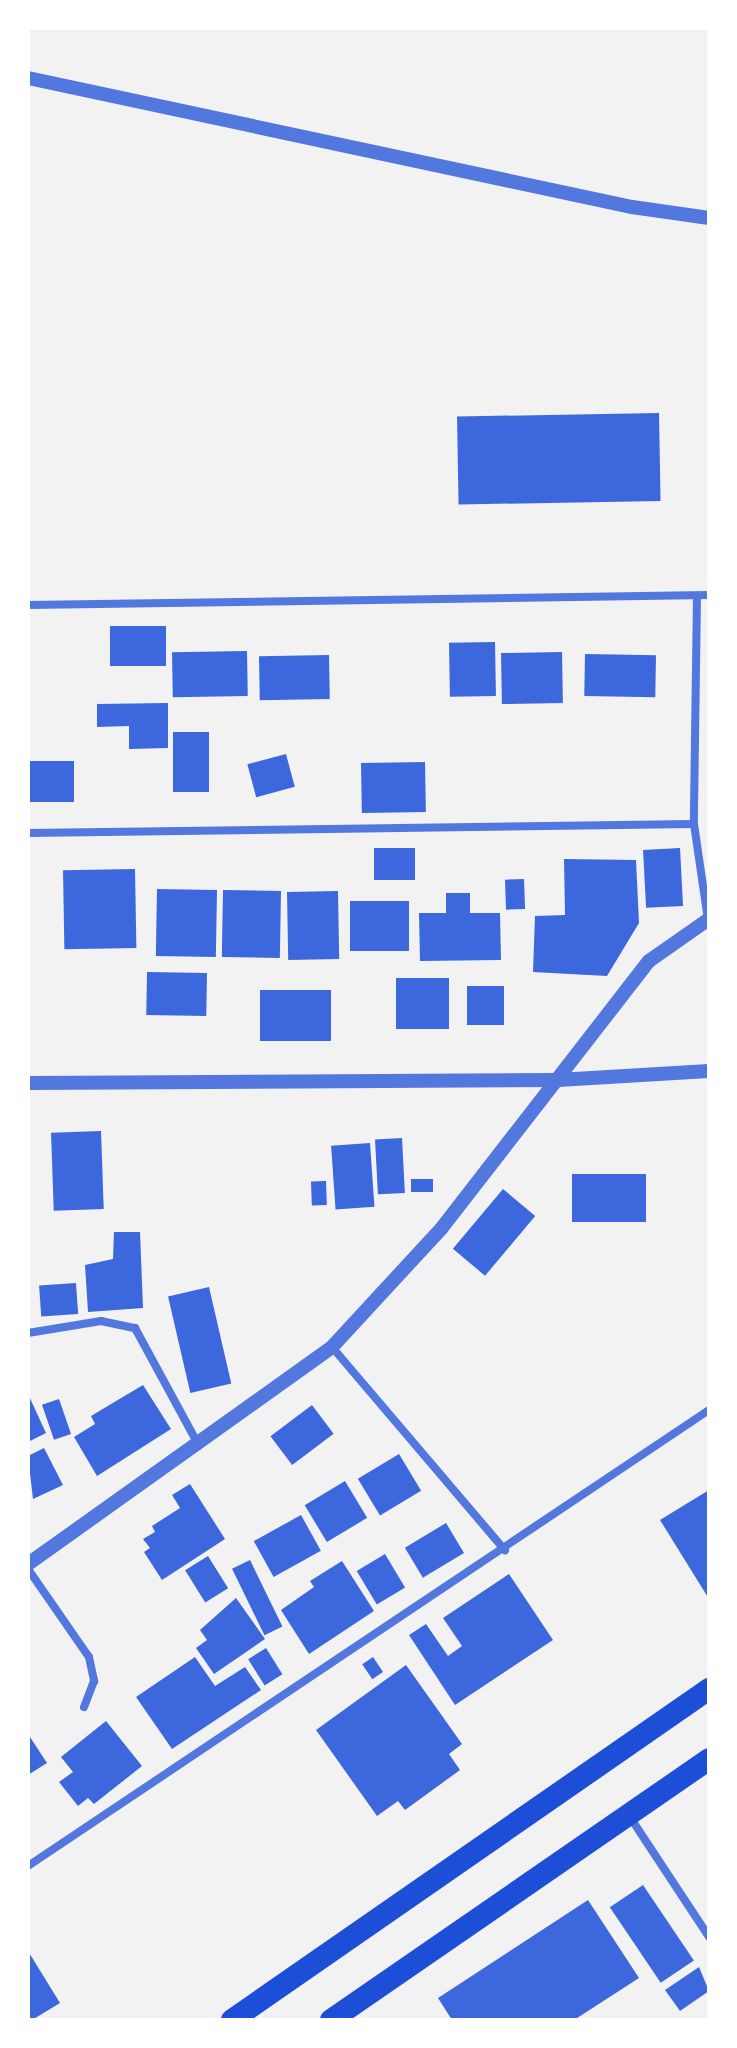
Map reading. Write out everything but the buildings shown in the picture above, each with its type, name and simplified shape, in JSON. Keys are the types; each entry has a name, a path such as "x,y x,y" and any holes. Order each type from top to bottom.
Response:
{"highway":[{"path":"232,2020 709,1689"},
{"path":"331,2020 709,1759"}],"street":[{"path":"28,78 616,203 709,218"},
{"path":"28,605 709,595"},
{"path":"84,1707 94,1681 89,1657 28,1566 199,1447 332,1347 441,1229 649,961 708,919 694,824 697,596"},
{"path":"28,833 694,824"},
{"path":"28,1083 558,1080 709,1071"},
{"path":"28,1333 101,1321 135,1328 146,1341 199,1447"},
{"path":"332,1347 505,1550"},
{"path":"28,1866 505,1550 709,1410"},
{"path":"627,1814 709,1937"}]}
